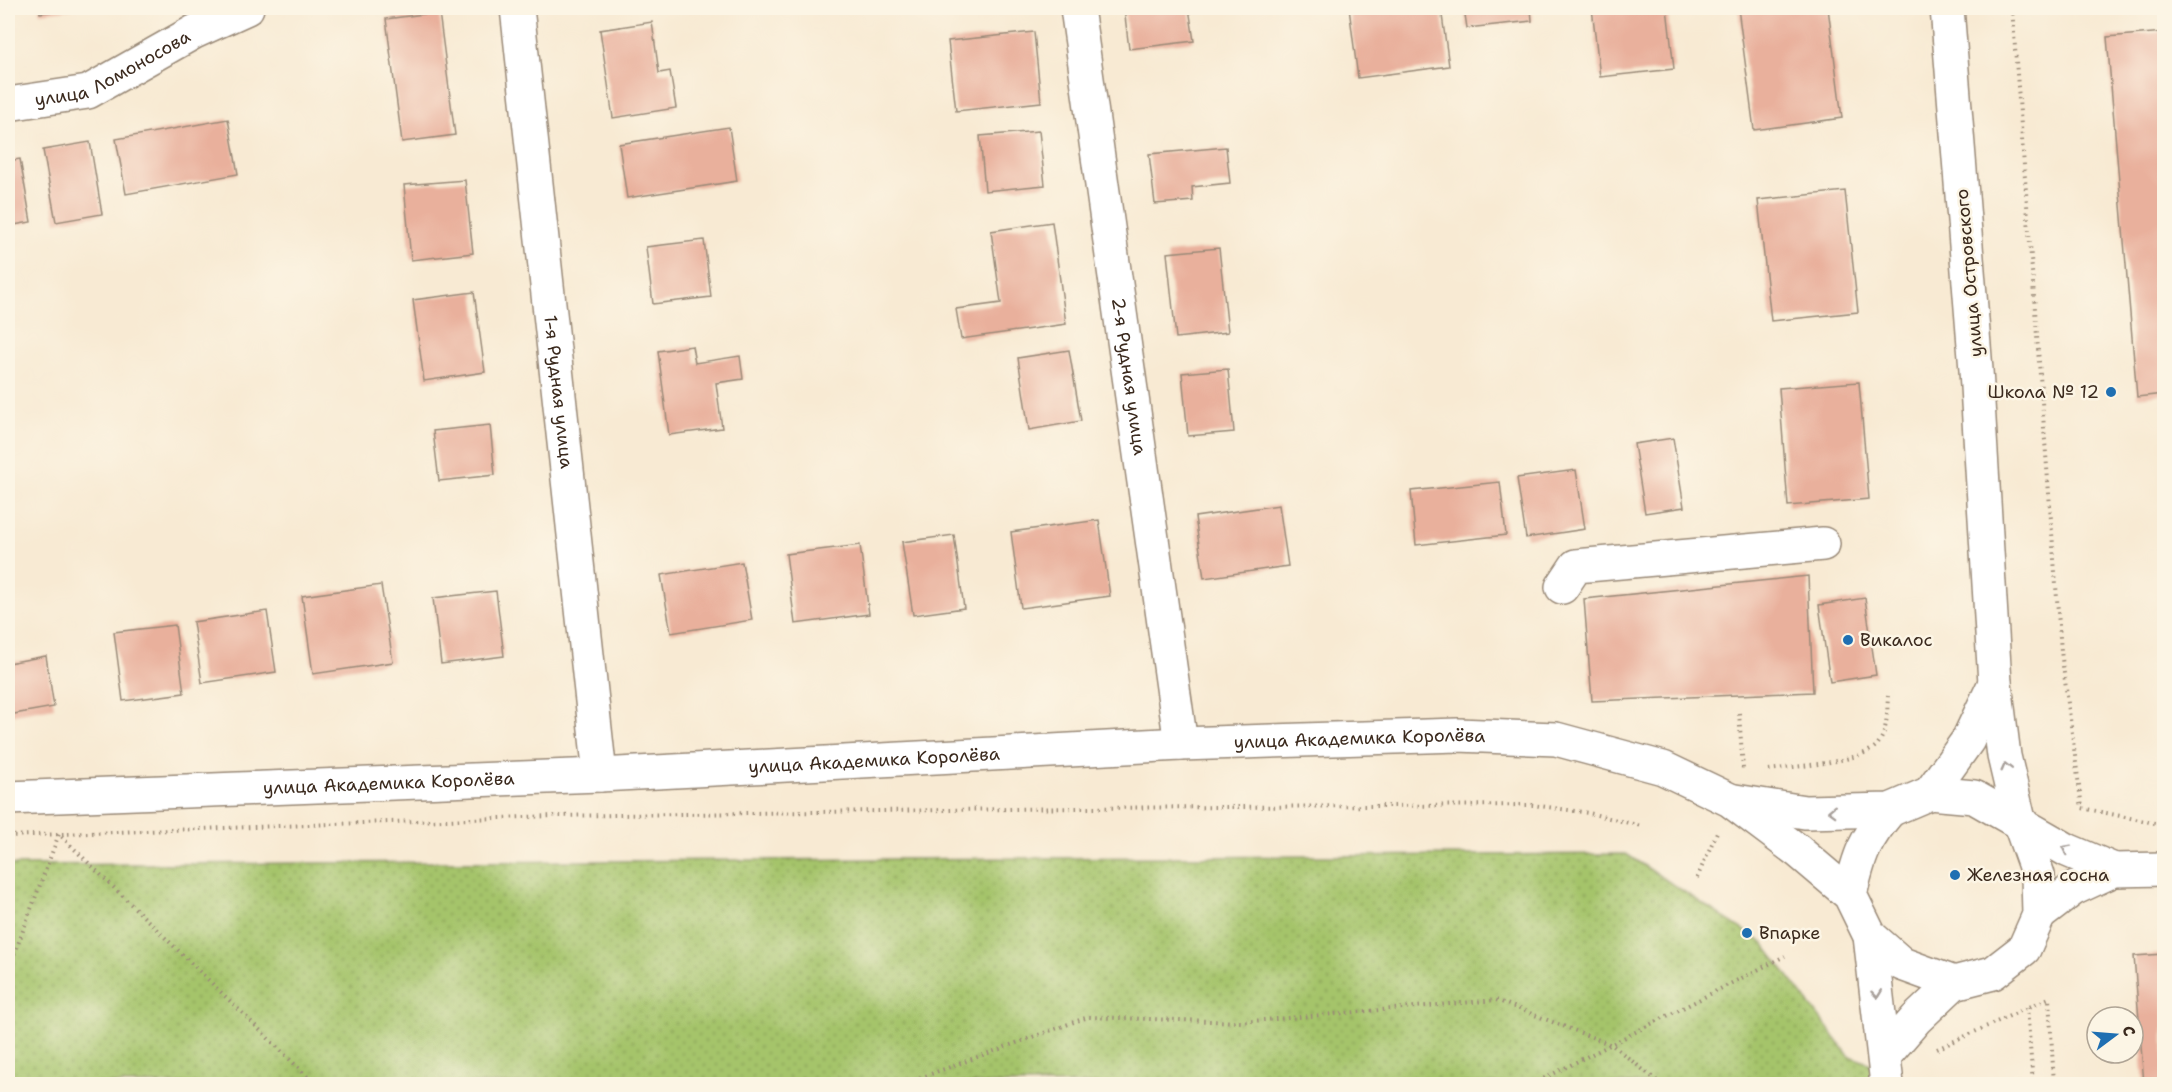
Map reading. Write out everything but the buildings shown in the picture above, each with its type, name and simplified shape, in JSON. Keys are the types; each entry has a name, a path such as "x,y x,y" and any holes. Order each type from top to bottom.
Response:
{"street":[{"name":"улица Ломоносова","path":"8,104 88,92 163,48 247,8"},
{"name":"1-я Рудная улица","path":"517,8 600,775"},
{"name":"2-я Рудная улица","path":"1077,8 1181,744"},
{"name":"улица Островского","path":"1947,8 1976,370 1995,683 2004,756 2020,824"},
{"path":"1562,586 1576,566 1823,544"},
{"path":"1930,793 1968,740 1995,683"},
{"name":"улица Академика Королёва","path":"8,798 600,775 1181,744 1458,735 1556,740 1663,768 1731,799"},
{"path":"1731,799 1804,812 1890,810 1930,793 1974,797 2067,850 2114,870 2164,869"},
{"path":"1731,799 1850,895 1869,936 1886,1070"},
{"path":"1850,895 1856,866 1869,836 1890,810"},
{"path":"1886,1070 1916,1019 1953,983 1993,973 2024,949 2039,915 2038,875 2020,824"},
{"path":"2039,915 2073,890 2114,870"},
{"path":"1869,936 1902,964 1953,983"}],"path":[{"path":"2012,8 2061,651 2082,808 2164,825"},
{"path":"1767,770 1860,756 1877,744 1887,723 1888,696"},
{"path":"1696,878 1731,799 1739,713"},
{"path":"8,836 553,816 1078,808 1533,805 1589,813 1641,826"},
{"path":"8,971 58,834"},
{"path":"58,834 315,1084"},
{"path":"1533,1084 1785,956"},
{"path":"1935,1050 2049,998 2054,1084"},
{"path":"903,1084 1088,1017 1241,1022 1496,1000 1612,1045 1662,1084"},
{"path":"2027,1007 2033,1084"}],"green space":[{"path":"1626,854 1763,943 1849,1056 1886,1069 1887,1084 8,1084 8,865"}],"place":[{"name":"Школа № 12","path":"2111,392"},
{"name":"Викалос","path":"1848,640"},
{"name":"Железная сосна","path":"1955,875"},
{"name":"Впарке","path":"1747,933"}]}
